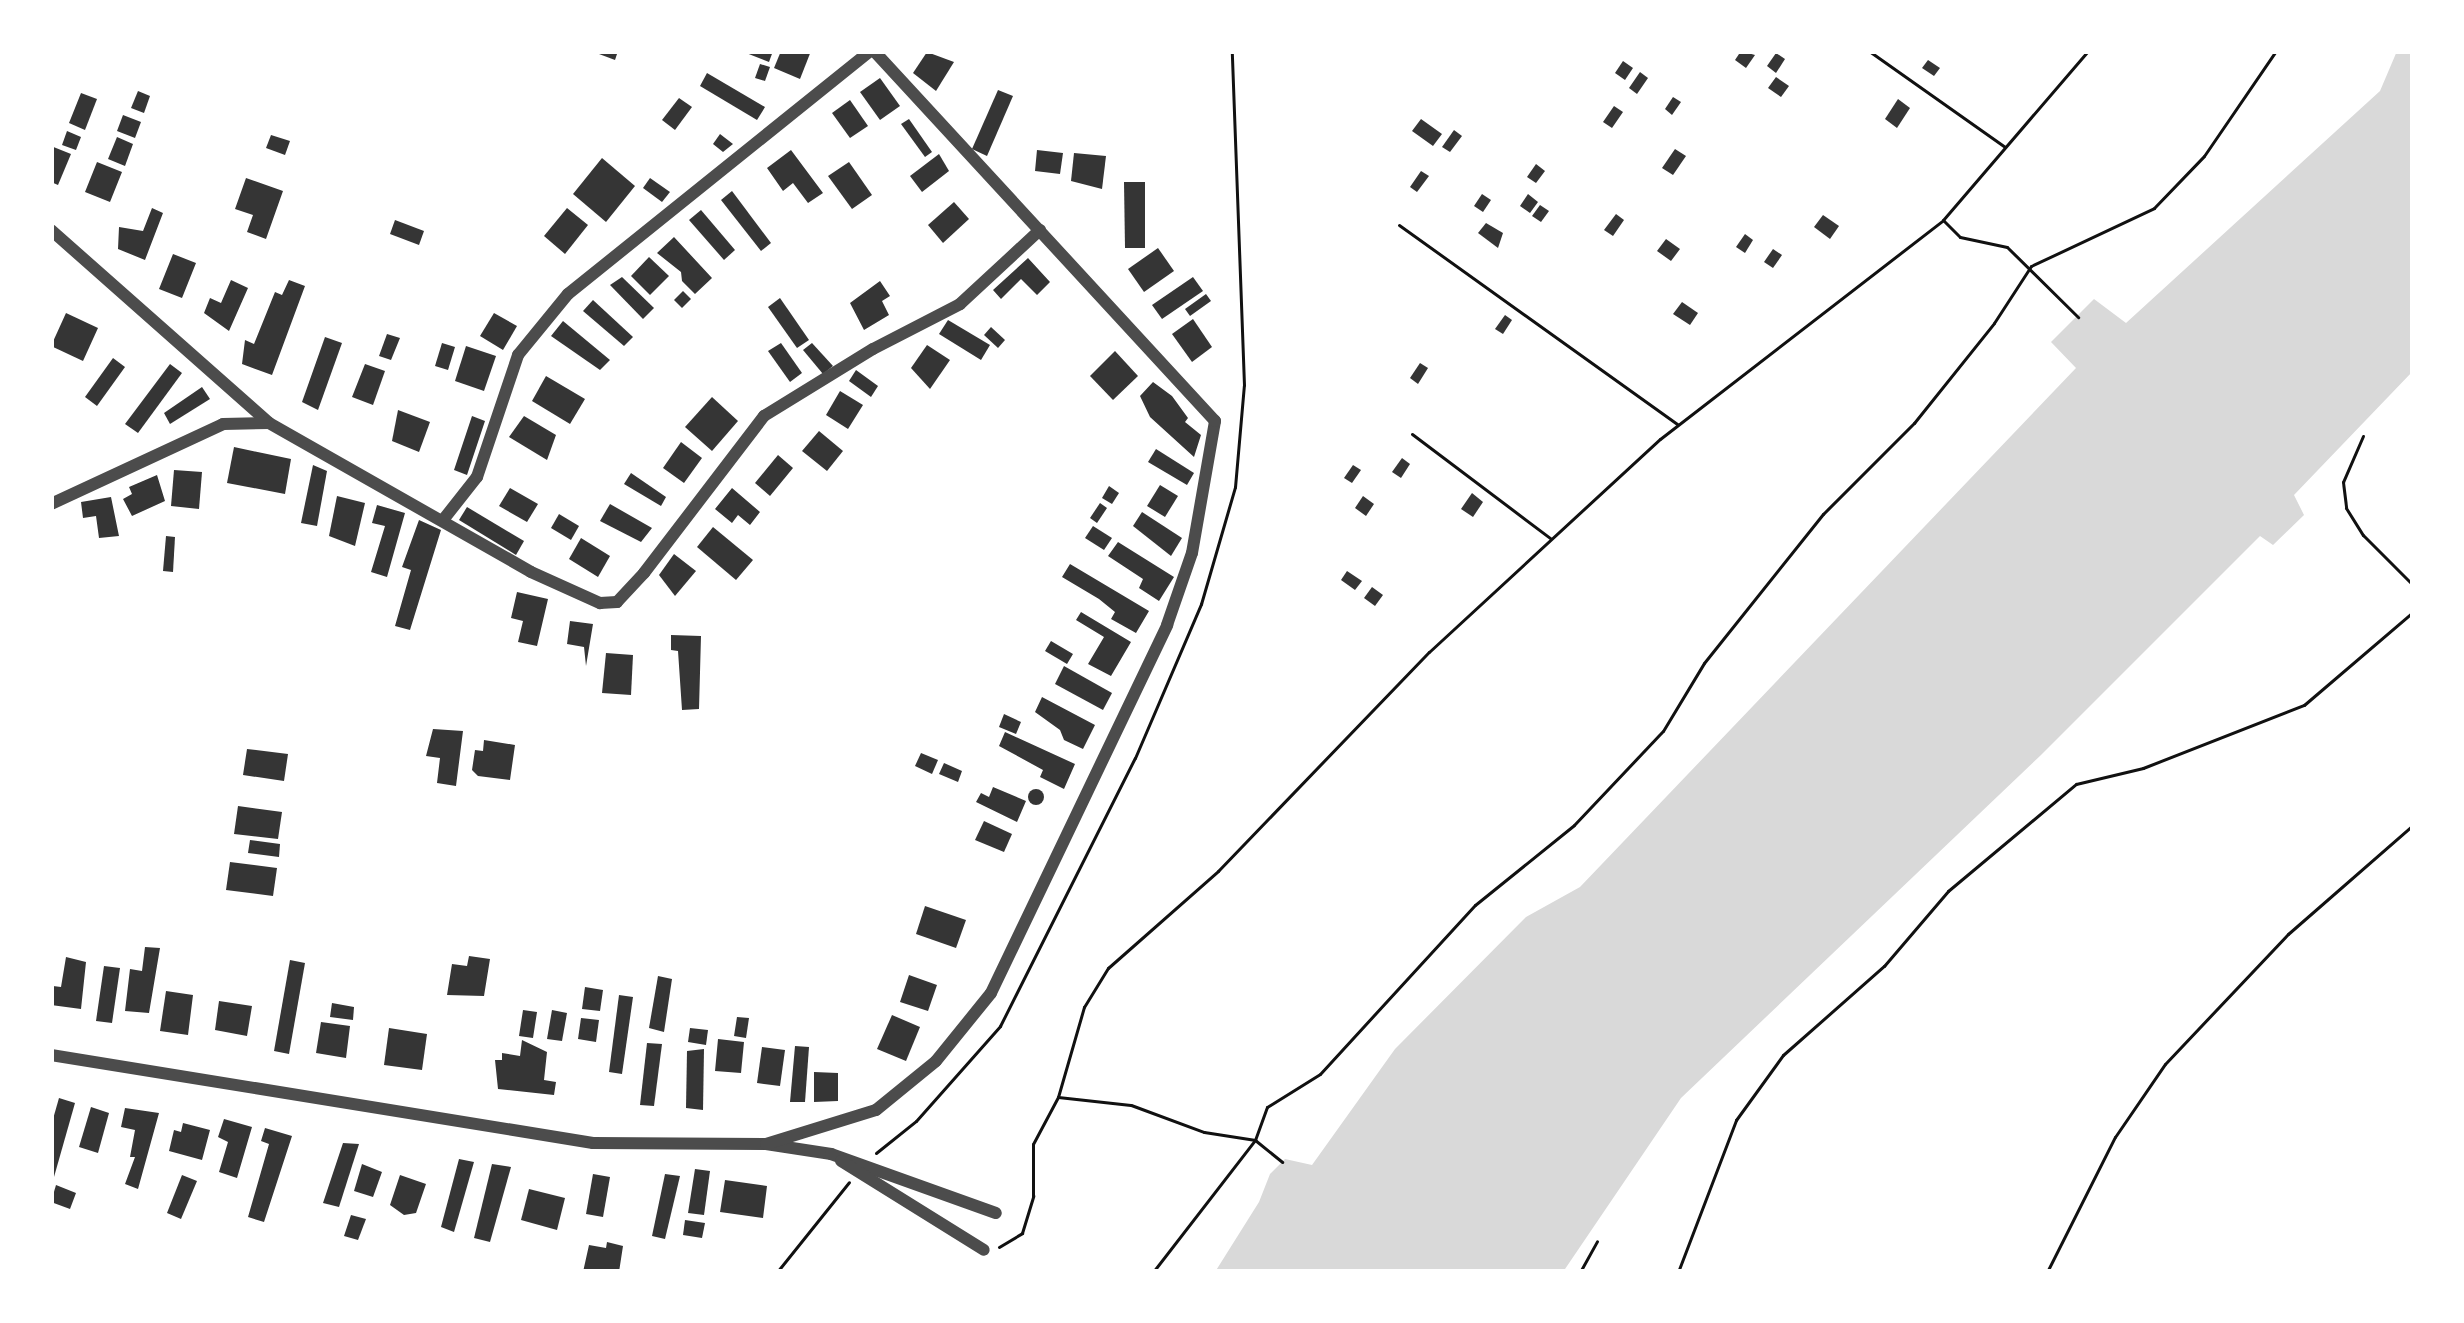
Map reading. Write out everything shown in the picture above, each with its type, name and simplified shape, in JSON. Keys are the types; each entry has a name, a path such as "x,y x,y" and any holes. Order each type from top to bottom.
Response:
{"street":[{"path":"443,520 477,477 518,356 568,294 872,51 1215,421 1192,554 1167,626 991,993 937,1061 876,1110 766,1144"},
{"path":"51,230 268,423 531,572 600,603 617,602 764,416 873,349 960,304 1040,230"},
{"path":"51,504 223,424 268,423"},
{"path":"51,1055 593,1143 766,1144 831,1154 996,1213"},
{"path":"861,1167 984,1250"}],"path":[{"path":"777,1272 861,1167 916,1121 1000,1026 1135,758 1202,604 1235,487 1244,385 1232,51"},
{"path":"1869,51 2006,148"},
{"path":"984,1250 1010,1245 1022,1232 1033,1196 1033,1144 1058,1097 1084,1007 1108,968 1218,871 1429,652 1678,424 1943,220 2088,51"},
{"path":"1153,1272 1255,1140 1267,1107 1320,1074 1475,905 1574,825 1663,731 1704,663 1822,514 1914,422 1994,323 2031,266 2154,208 2204,156 2276,51"},
{"path":"1943,220 1960,237 2007,247 2078,317"},
{"path":"1399,225 1678,424"},
{"path":"1412,434 1551,539"},
{"path":"2363,436 2343,482 2346,508 2363,535 2413,585"},
{"path":"1678,1272 1736,1120 1784,1055 1884,966 1948,891 2075,784 2143,768 2304,705 2413,612"},
{"path":"2048,1272 2115,1137 2165,1064 2214,1006 2288,934 2413,825"},
{"path":"1058,1097 1131,1105 1204,1132 1255,1140 1282,1162"},
{"path":"1580,1272 1597,1241"}],"shaded area":[{"path":"2397,51 2413,51 2413,371 2294,495 2304,515 2273,545 2260,536 2041,755 1681,1098 1563,1272 1215,1272 1259,1202 1270,1174 1285,1159 1312,1165 1395,1049 1526,917 1580,887 2076,368 2051,342 2094,299 2126,323 2380,91"}],"building":[{"path":"591,51 618,51 615,60"},
{"path":"741,51 773,51 769,62"},
{"path":"781,51 811,51 800,79 774,68"},
{"path":"1741,51 1755,55 1746,68 1735,60"},
{"path":"927,52 954,62 936,91 913,73"},
{"path":"1776,53 1785,59 1776,73 1767,66"},
{"path":"1928,60 1940,68 1934,76 1922,68"},
{"path":"1623,61 1633,68 1625,80 1615,73"},
{"path":"760,64 770,67 765,81 755,78"},
{"path":"1640,72 1648,78 1637,94 1629,88"},
{"path":"707,73 765,107 757,120 700,86"},
{"path":"1776,77 1789,86 1781,97 1768,88"},
{"path":"880,78 900,106 880,120 860,92"},
{"path":"998,90 1013,96 987,156 972,149"},
{"path":"138,91 150,96 144,113 131,108"},
{"path":"81,93 97,99 85,130 69,123"},
{"path":"1673,97 1681,102 1672,115 1665,109"},
{"path":"679,98 692,107 675,130 662,120"},
{"path":"1898,99 1910,108 1897,128 1885,119"},
{"path":"850,100 868,126 850,138 832,113"},
{"path":"1614,106 1623,112 1612,128 1603,122"},
{"path":"123,115 141,122 135,138 117,131"},
{"path":"909,119 932,152 925,157 901,124"},
{"path":"1421,119 1442,134 1433,146 1412,131"},
{"path":"1454,130 1462,136 1450,152 1442,147"},
{"path":"67,131 81,137 76,150 62,145"},
{"path":"720,134 733,144 723,152 713,144"},
{"path":"271,135 290,141 285,155 266,148"},
{"path":"117,137 133,144 125,166 108,159"},
{"path":"51,146 71,154 58,185 51,182"},
{"path":"1675,149 1686,156 1673,175 1662,168"},
{"path":"791,150 823,193 808,203 793,183 783,191 767,168"},
{"path":"1037,150 1063,153 1060,174 1035,171"},
{"path":"1074,153 1106,156 1102,189 1071,181"},
{"path":"939,154 949,171 922,192 910,176"},
{"path":"602,158 635,186 606,222 573,194"},
{"path":"97,162 122,172 110,202 85,192"},
{"path":"849,162 872,195 852,209 828,176"},
{"path":"1536,164 1545,171 1536,183 1527,177"},
{"path":"1421,171 1429,176 1417,192 1410,187"},
{"path":"246,178 283,191 266,239 247,232 253,215 235,209"},
{"path":"650,178 670,192 662,202 643,188"},
{"path":"1124,182 1145,182 1145,248 1125,248"},
{"path":"732,191 771,243 761,251 721,200"},
{"path":"1482,194 1491,200 1483,212 1474,206"},
{"path":"1528,194 1538,202 1530,213 1520,206"},
{"path":"954,202 969,219 943,243 928,225"},
{"path":"1540,205 1549,211 1541,222 1532,216"},
{"path":"152,208 163,213 145,260 118,249 119,227 143,231"},
{"path":"567,208 588,225 565,254 544,236"},
{"path":"701,210 735,250 724,260 689,220"},
{"path":"1616,214 1624,220 1613,236 1604,230"},
{"path":"1823,215 1839,226 1830,239 1814,227"},
{"path":"395,220 424,231 419,245 390,234"},
{"path":"1486,223 1503,233 1498,248 1478,233"},
{"path":"1745,234 1753,240 1745,253 1736,247"},
{"path":"674,237 712,278 695,294 682,281 681,272 657,253"},
{"path":"1666,239 1680,249 1671,261 1657,251"},
{"path":"1158,248 1174,271 1144,292 1128,269"},
{"path":"1773,249 1782,255 1773,268 1764,262"},
{"path":"173,254 196,263 182,298 159,289"},
{"path":"649,257 669,276 650,295 631,276"},
{"path":"1028,258 1050,282 1037,295 1021,279 1001,299 993,290"},
{"path":"622,277 654,308 643,319 610,285"},
{"path":"1193,277 1203,291 1162,319 1152,305"},
{"path":"231,280 248,288 229,331 204,313 210,298 221,303"},
{"path":"289,280 305,286 272,375 242,364 245,340 254,344 275,292 282,295"},
{"path":"880,281 890,296 882,301 889,315 864,330 850,303"},
{"path":"683,291 691,299 682,308 674,300"},
{"path":"1206,294 1211,301 1190,316 1185,309"},
{"path":"780,298 809,340 797,348 768,307"},
{"path":"593,300 633,337 624,346 583,311"},
{"path":"1682,302 1698,313 1690,325 1673,314"},
{"path":"66,313 98,328 83,361 51,346"},
{"path":"494,313 517,326 503,350 480,336"},
{"path":"1505,315 1512,320 1503,334 1495,329"},
{"path":"1193,319 1212,347 1192,362 1172,334"},
{"path":"948,320 990,345 981,360 939,334"},
{"path":"563,321 610,360 600,370 551,336"},
{"path":"991,327 1005,340 998,348 984,335"},
{"path":"387,334 400,338 391,360 379,356"},
{"path":"325,337 342,343 318,410 302,402"},
{"path":"442,343 455,347 448,370 435,366"},
{"path":"781,343 802,373 790,382 768,351"},
{"path":"812,343 833,366 823,374 803,350"},
{"path":"927,345 950,360 930,389 911,368"},
{"path":"466,346 496,356 484,391 455,381"},
{"path":"1115,351 1138,376 1113,400 1090,376"},
{"path":"113,358 125,367 97,406 85,397"},
{"path":"1420,363 1428,368 1418,384 1410,378"},
{"path":"170,364 182,373 138,433 125,424"},
{"path":"365,364 385,371 373,405 352,397"},
{"path":"856,370 878,386 871,397 849,381"},
{"path":"546,376 585,399 570,424 532,401"},
{"path":"1153,382 1172,396 1188,418 1185,422 1201,435 1194,457 1150,417 1140,396"},
{"path":"202,387 210,399 170,424 164,413"},
{"path":"840,391 863,405 848,429 826,415"},
{"path":"712,397 738,421 712,451 685,427"},
{"path":"398,410 430,422 419,452 392,441"},
{"path":"472,416 485,421 467,475 454,470"},
{"path":"524,416 556,435 547,460 509,437"},
{"path":"819,431 843,451 827,471 802,451"},
{"path":"681,442 702,458 684,483 663,468"},
{"path":"234,447 291,459 285,494 227,483"},
{"path":"1156,449 1194,473 1187,485 1148,462"},
{"path":"778,455 793,468 770,496 755,483"},
{"path":"1402,458 1410,464 1401,478 1392,472"},
{"path":"313,465 327,471 317,526 301,523"},
{"path":"1353,465 1361,470 1352,483 1344,478"},
{"path":"174,470 202,472 199,509 171,506"},
{"path":"631,473 666,497 661,506 624,484"},
{"path":"157,475 165,501 132,516 123,499 132,494 129,487"},
{"path":"1160,485 1178,496 1165,517 1147,506"},
{"path":"1109,486 1119,493 1112,504 1102,498"},
{"path":"510,488 538,504 527,522 499,506"},
{"path":"732,488 760,512 750,525 738,515 732,523 715,509"},
{"path":"1472,493 1483,502 1473,517 1461,509"},
{"path":"337,496 365,503 355,546 329,536"},
{"path":"1363,496 1374,504 1366,516 1355,508"},
{"path":"111,497 119,536 99,538 96,516 83,518 81,502"},
{"path":"1100,503 1107,508 1097,523 1090,518"},
{"path":"610,504 652,528 641,542 600,521"},
{"path":"377,505 405,513 387,577 371,572 385,526 372,523"},
{"path":"467,507 524,541 516,555 459,520"},
{"path":"1142,512 1182,538 1171,556 1133,526"},
{"path":"559,514 579,526 571,540 551,528"},
{"path":"419,520 441,530 410,630 395,626 411,570 402,567"},
{"path":"1093,526 1112,538 1104,550 1085,538"},
{"path":"713,527 753,560 736,580 697,547"},
{"path":"166,536 175,537 173,572 163,571"},
{"path":"581,538 610,556 598,577 569,559"},
{"path":"1118,542 1174,577 1159,601 1139,588 1143,579 1108,556"},
{"path":"674,554 696,571 675,596 659,575"},
{"path":"1070,564 1149,611 1136,633 1111,619 1115,612 1099,599 1062,577"},
{"path":"1347,571 1362,581 1355,590 1341,580"},
{"path":"1372,587 1383,595 1375,606 1364,598"},
{"path":"517,592 548,599 537,646 518,642 523,621 511,618"},
{"path":"1081,612 1131,642 1111,676 1088,664 1104,637 1076,620"},
{"path":"570,621 593,624 586,666 584,647 567,644"},
{"path":"671,635 701,636 699,709 682,710 678,651 671,650"},
{"path":"1051,641 1073,654 1067,664 1045,651"},
{"path":"606,653 633,655 631,695 602,693"},
{"path":"1064,666 1112,693 1103,710 1055,684"},
{"path":"1042,697 1095,725 1083,749 1064,740 1060,730 1035,712"},
{"path":"1004,714 1021,722 1016,734 999,727"},
{"path":"433,729 463,731 456,786 437,783 440,758 426,756"},
{"path":"1005,732 1075,764 1064,789 1040,777 1043,770 999,746"},
{"path":"484,740 515,745 510,780 478,776 472,770 475,750 483,751"},
{"path":"247,749 288,754 284,781 243,775"},
{"path":"921,753 938,760 932,774 915,766"},
{"path":"944,763 962,771 958,782 939,774"},
{"path":"993,787 1026,801 1017,822 976,802 981,793 989,797"},
{"path":"1036,789 1044,797 1036,805 1028,797"},
{"path":"238,806 282,812 278,839 234,834"},
{"path":"984,821 1012,834 1004,852 975,840"},
{"path":"250,840 280,844 279,857 248,853"},
{"path":"230,862 277,868 273,896 226,890"},
{"path":"925,906 966,920 956,948 916,934"},
{"path":"145,947 160,948 149,1013 125,1011 130,969 142,971"},
{"path":"469,956 490,959 484,996 447,995 452,964 467,966"},
{"path":"66,957 86,962 81,1009 51,1005 53,986 61,987"},
{"path":"290,960 305,963 289,1054 274,1051"},
{"path":"104,966 120,968 112,1023 96,1021"},
{"path":"909,975 937,985 928,1011 900,1002"},
{"path":"658,976 672,979 664,1032 649,1028"},
{"path":"585,987 603,990 600,1011 582,1009"},
{"path":"166,991 193,995 188,1035 160,1031"},
{"path":"619,995 633,997 622,1074 609,1072"},
{"path":"219,1001 252,1006 247,1036 215,1030"},
{"path":"332,1003 354,1007 353,1020 330,1017"},
{"path":"523,1010 537,1012 533,1038 519,1036"},
{"path":"552,1010 567,1013 562,1041 547,1039"},
{"path":"892,1015 920,1027 906,1061 877,1049"},
{"path":"737,1017 749,1018 746,1038 734,1036"},
{"path":"581,1018 599,1020 596,1042 578,1039"},
{"path":"321,1022 350,1026 346,1058 316,1053"},
{"path":"389,1028 427,1034 422,1070 384,1065"},
{"path":"690,1028 708,1030 706,1045 688,1042"},
{"path":"718,1039 744,1042 741,1073 715,1071"},
{"path":"522,1040 547,1052 544,1080 556,1082 554,1095 498,1089 495,1060 502,1060 502,1053 520,1056"},
{"path":"647,1043 662,1044 654,1106 640,1105"},
{"path":"795,1046 809,1047 805,1102 790,1102"},
{"path":"762,1047 785,1050 780,1086 757,1083"},
{"path":"704,1049 703,1110 686,1108 687,1051"},
{"path":"814,1072 838,1073 838,1101 814,1102"},
{"path":"59,1098 75,1103 52,1184 51,1126"},
{"path":"91,1107 109,1113 98,1153 79,1147"},
{"path":"125,1108 159,1113 138,1189 125,1184 135,1157 130,1157 135,1130 121,1127"},
{"path":"224,1119 252,1127 237,1178 219,1172 228,1142 218,1137"},
{"path":"183,1123 210,1130 202,1160 169,1151 174,1130 181,1132"},
{"path":"265,1128 292,1136 264,1222 248,1217 269,1144 261,1141"},
{"path":"343,1143 359,1144 339,1207 323,1203"},
{"path":"459,1159 474,1162 454,1232 441,1227"},
{"path":"362,1164 382,1172 373,1197 354,1191"},
{"path":"492,1164 511,1167 490,1242 474,1238"},
{"path":"695,1169 710,1171 704,1215 688,1213"},
{"path":"593,1174 610,1177 603,1217 586,1214"},
{"path":"665,1174 680,1176 665,1239 652,1236"},
{"path":"182,1175 197,1181 181,1219 167,1213"},
{"path":"400,1175 426,1184 416,1213 404,1215 390,1205"},
{"path":"725,1180 767,1186 763,1218 720,1212"},
{"path":"56,1185 76,1193 70,1209 51,1202"},
{"path":"529,1189 565,1198 557,1230 521,1220"},
{"path":"351,1215 366,1219 358,1240 344,1236"},
{"path":"685,1220 705,1223 702,1238 683,1235"},
{"path":"607,1242 623,1246 619,1272 583,1272 589,1245 606,1248"}]}
